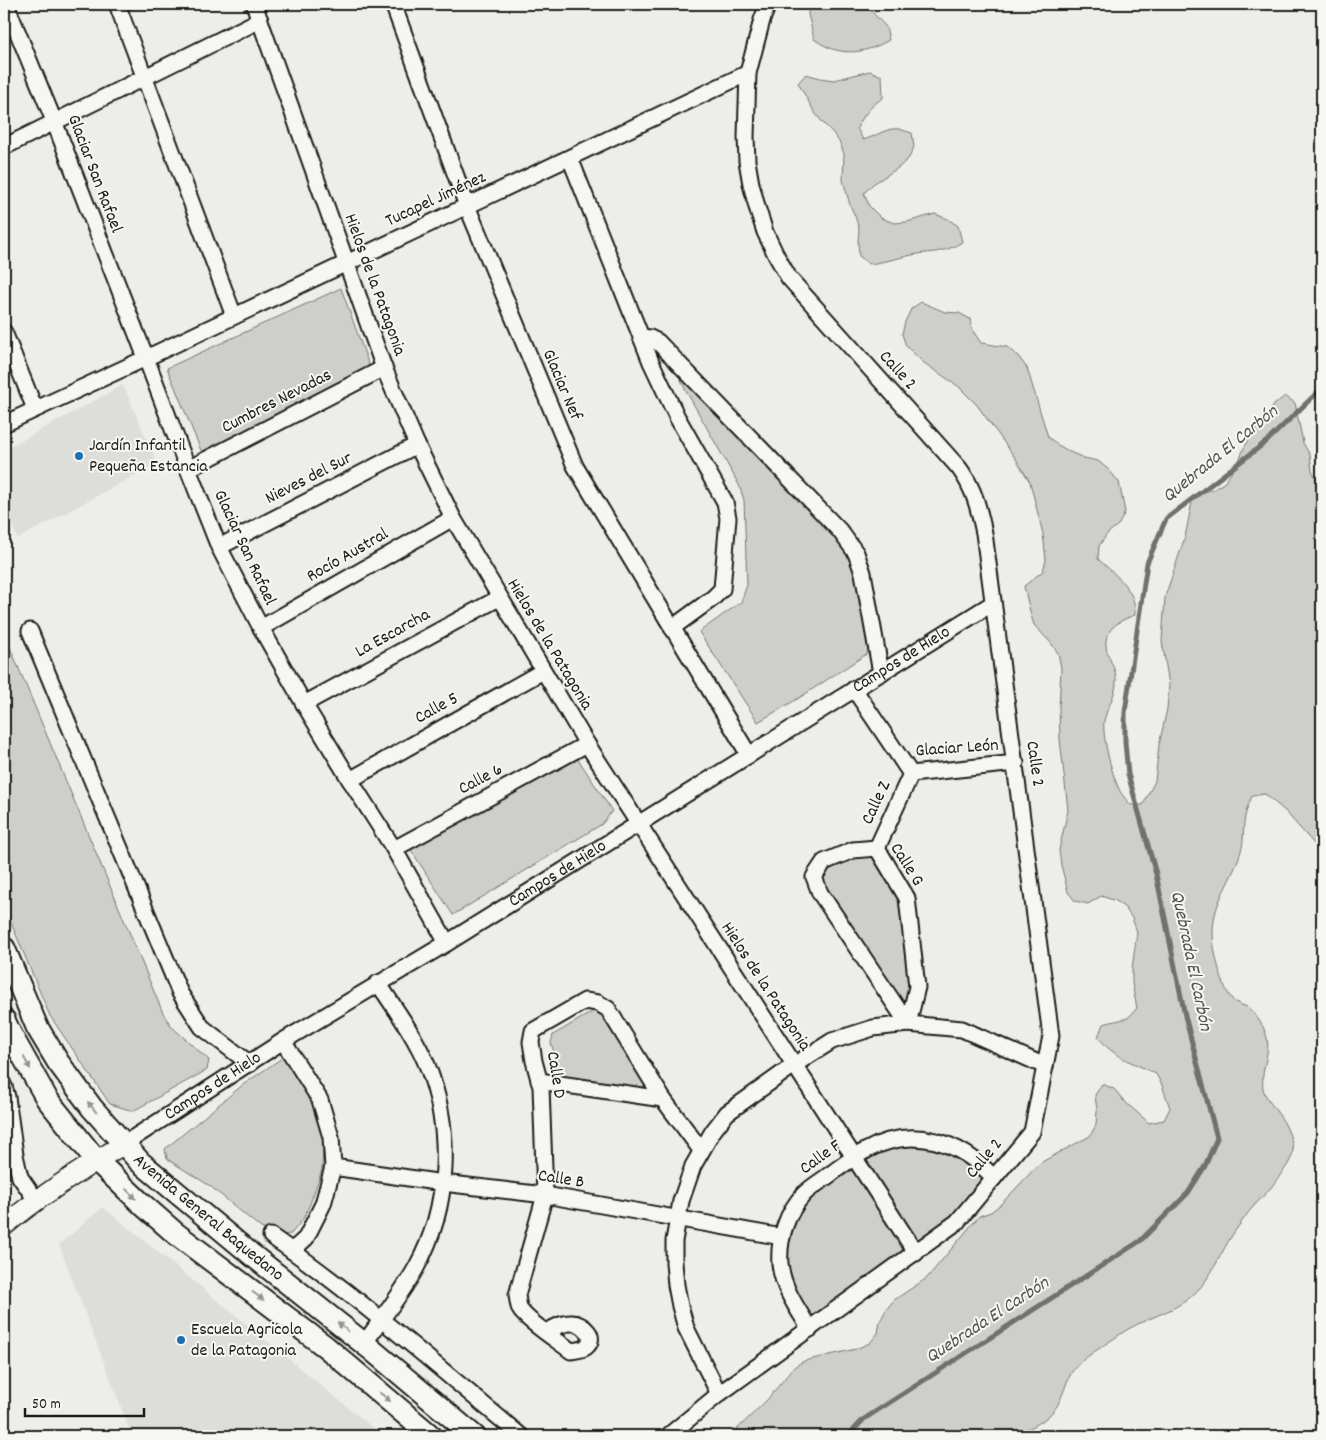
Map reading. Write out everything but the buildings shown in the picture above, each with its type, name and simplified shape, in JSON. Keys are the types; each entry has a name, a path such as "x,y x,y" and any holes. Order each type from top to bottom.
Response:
{"main road":[{"name":"Avenida General Baquedano","path":"4,948 37,1027 58,1062 92,1108 140,1162 474,1436"},
{"name":"Avenida General Baquedano","path":"4,1020 47,1099 96,1160 142,1205 175,1233 326,1347 431,1436"}],"street":[{"name":"Glaciar San Rafael","path":"6,4 54,121 219,547 261,628 304,704 394,848 447,943"},
{"path":"117,4 234,316"},
{"name":"Hielos de la Patagonia","path":"254,4 384,368 417,445 453,518 587,744 916,1253"},
{"name":"Glaciar Nef","path":"393,4 467,206 575,466 749,755"},
{"name":"Calle 2","path":"668,1436 719,1394 957,1222 1032,1132 1051,1036 994,603 984,533 977,502 966,478 955,464 790,278 773,248 757,207 751,184 747,161 746,137 748,73 768,4"},
{"path":"4,147 260,20"},
{"name":"Tucapel Jiménez","path":"4,424 748,73"},
{"path":"570,158 650,362 677,417 725,502 728,518 722,588 713,598 672,628"},
{"path":"4,332 35,409"},
{"path":"640,337 650,338 658,342 840,531 856,553 863,573 880,673"},
{"name":"Cumbres Nevadas","path":"188,470 384,368"},
{"name":"Nieves del Sur","path":"219,547 417,445"},
{"name":"Rocío Austral","path":"261,628 453,518"},
{"name":"La Escarcha","path":"304,704 499,598"},
{"name":"Campos de Hielo","path":"124,1144 283,1041 447,943 994,603"},
{"path":"30,632 180,993 202,1027 250,1064"},
{"name":"Calle 5","path":"350,780 543,671"},
{"name":"Glaciar León","path":"854,689 911,774 1016,763"},
{"name":"Calle 6","path":"394,848 587,744"},
{"name":"Calle Z","path":"877,848 911,774"},
{"name":"Calle G","path":"877,848 907,898 918,987 908,1024 820,893 814,877 824,862 853,850 877,848"},
{"path":"364,1344 408,1280 426,1248 443,1183 444,1159 444,1135 440,1111 426,1065 416,1043 378,983"},
{"name":"Calle D","path":"546,1332 520,1309 517,1296 545,1195 541,1087 531,1042 533,1031 584,1001 598,1003 608,1009 663,1099 701,1150"},
{"path":"719,1394 686,1328 676,1285 674,1241 677,1219 686,1183 701,1150 727,1113 832,1040 873,1028 908,1024 962,1030 1045,1066"},
{"path":"283,1041 320,1100 330,1137 333,1167 323,1204 306,1238 292,1251"},
{"path":"539,1081 663,1099"},
{"path":"4,1086 8,1097 15,1155 20,1176 36,1200"},
{"name":"Calle F","path":"810,1329 791,1300 780,1263 782,1237 790,1213 806,1192 867,1150 881,1144 911,1138 942,1142 957,1148 983,1166 994,1178"},
{"path":"4,1226 36,1200 96,1160 124,1144"},
{"name":"Calle B","path":"333,1167 545,1195 782,1237"},
{"path":"271,1236 381,1320 521,1436"}],"shaded area":[{"path":"809,4 865,4 886,27 889,40 870,49 851,52 832,49 823,45 814,39 808,14"},
{"path":"870,71 882,76 883,98 874,104 857,128 863,140 886,131 899,129 912,133 914,147 909,158 898,168 873,184 864,193 869,206 881,218 894,223 907,222 935,214 948,219 958,226 962,242 955,246 869,264 859,256 859,229 843,180 844,154 840,143 815,113 798,83 806,74 834,80"},
{"path":"341,288 370,368 202,453 167,368"},
{"path":"921,302 945,312 959,313 970,319 973,331 981,343 1007,347 1018,356 1027,368 1048,437 1070,452 1098,461 1119,482 1125,512 1119,524 1107,534 1099,546 1098,559 1129,590 1134,604 1135,615 1115,625 1106,641 1106,649 1115,672 1116,682 1105,717 1104,729 1106,748 1115,778 1121,793 1131,805 1143,805 1155,781 1169,685 1162,641 1165,597 1185,537 1192,502 1201,493 1214,489 1225,482 1239,461 1252,435 1275,404 1285,396 1295,403 1303,443 1310,455 1312,470 1317,481 1316,495 1322,516 1322,853 1285,811 1265,794 1252,796 1245,816 1241,851 1217,907 1213,932 1217,960 1227,992 1235,1002 1252,1011 1259,1020 1267,1037 1268,1044 1263,1073 1263,1088 1267,1098 1288,1130 1293,1153 1287,1166 1273,1185 1235,1231 1200,1288 1176,1307 1128,1329 1083,1360 1071,1373 1053,1412 1030,1428 1010,1436 730,1436 767,1400 794,1367 804,1361 856,1349 870,1343 878,1333 880,1321 886,1310 894,1300 927,1278 979,1216 991,1212 1001,1204 1040,1163 1090,1136 1096,1125 1095,1095 1102,1084 1114,1089 1124,1101 1149,1123 1164,1120 1170,1108 1156,1074 1120,1057 1098,1037 1103,1024 1128,1018 1137,1008 1132,983 1132,969 1137,932 1132,918 1125,908 1116,901 1101,896 1088,904 1075,901 1068,892 1061,865 1059,850 1068,810 1060,739 1061,668 1058,653 1034,625 1024,586 1043,571 1046,560 1043,534 1030,482 1016,459 977,405 958,386 924,363 906,346 902,334 905,322 911,309"},
{"path":"1322,339 1322,411 1318,394"},
{"path":"676,368 833,527 857,563 871,651 758,722 699,632 741,602 747,585 744,500 739,485 685,389"},
{"name":"Jardín Infantil Pequeña Estancia","path":"123,385 157,463 18,539 4,507 4,450"},
{"path":"4,633 163,1013 172,1027 209,1060 207,1070 133,1111 110,1104 50,1016 4,906"},
{"path":"578,759 612,811 602,824 453,915 409,847"},
{"path":"874,852 902,901 913,987 907,1016 820,879 827,865"},
{"path":"603,1008 652,1091 562,1079 551,1043 553,1035 597,1009"},
{"path":"285,1056 313,1095 322,1125 323,1144 322,1170 303,1219 291,1234 280,1235 261,1228 210,1186 167,1159 165,1149 244,1084"},
{"path":"925,1143 950,1150 987,1178 955,1218 917,1247 859,1160 892,1144"},
{"path":"853,1163 910,1253 810,1324 795,1300 786,1264 790,1224 810,1193"},
{"name":"Escuela Agricola de la Patagonia","path":"103,1207 383,1436 132,1436 59,1245"}],"waterway":[{"name":"Quebrada El Carbón","path":"848,1436 864,1419 1140,1241 1188,1193 1205,1166 1217,1138 1185,1016 1156,874 1128,774 1125,712 1147,563 1166,519 1266,442 1322,388"}],"place":[{"name":"Jardín Infantil Pequeña Estancia","path":"79,456"},
{"name":"Escuela Agricola de la Patagonia","path":"181,1340"}]}
